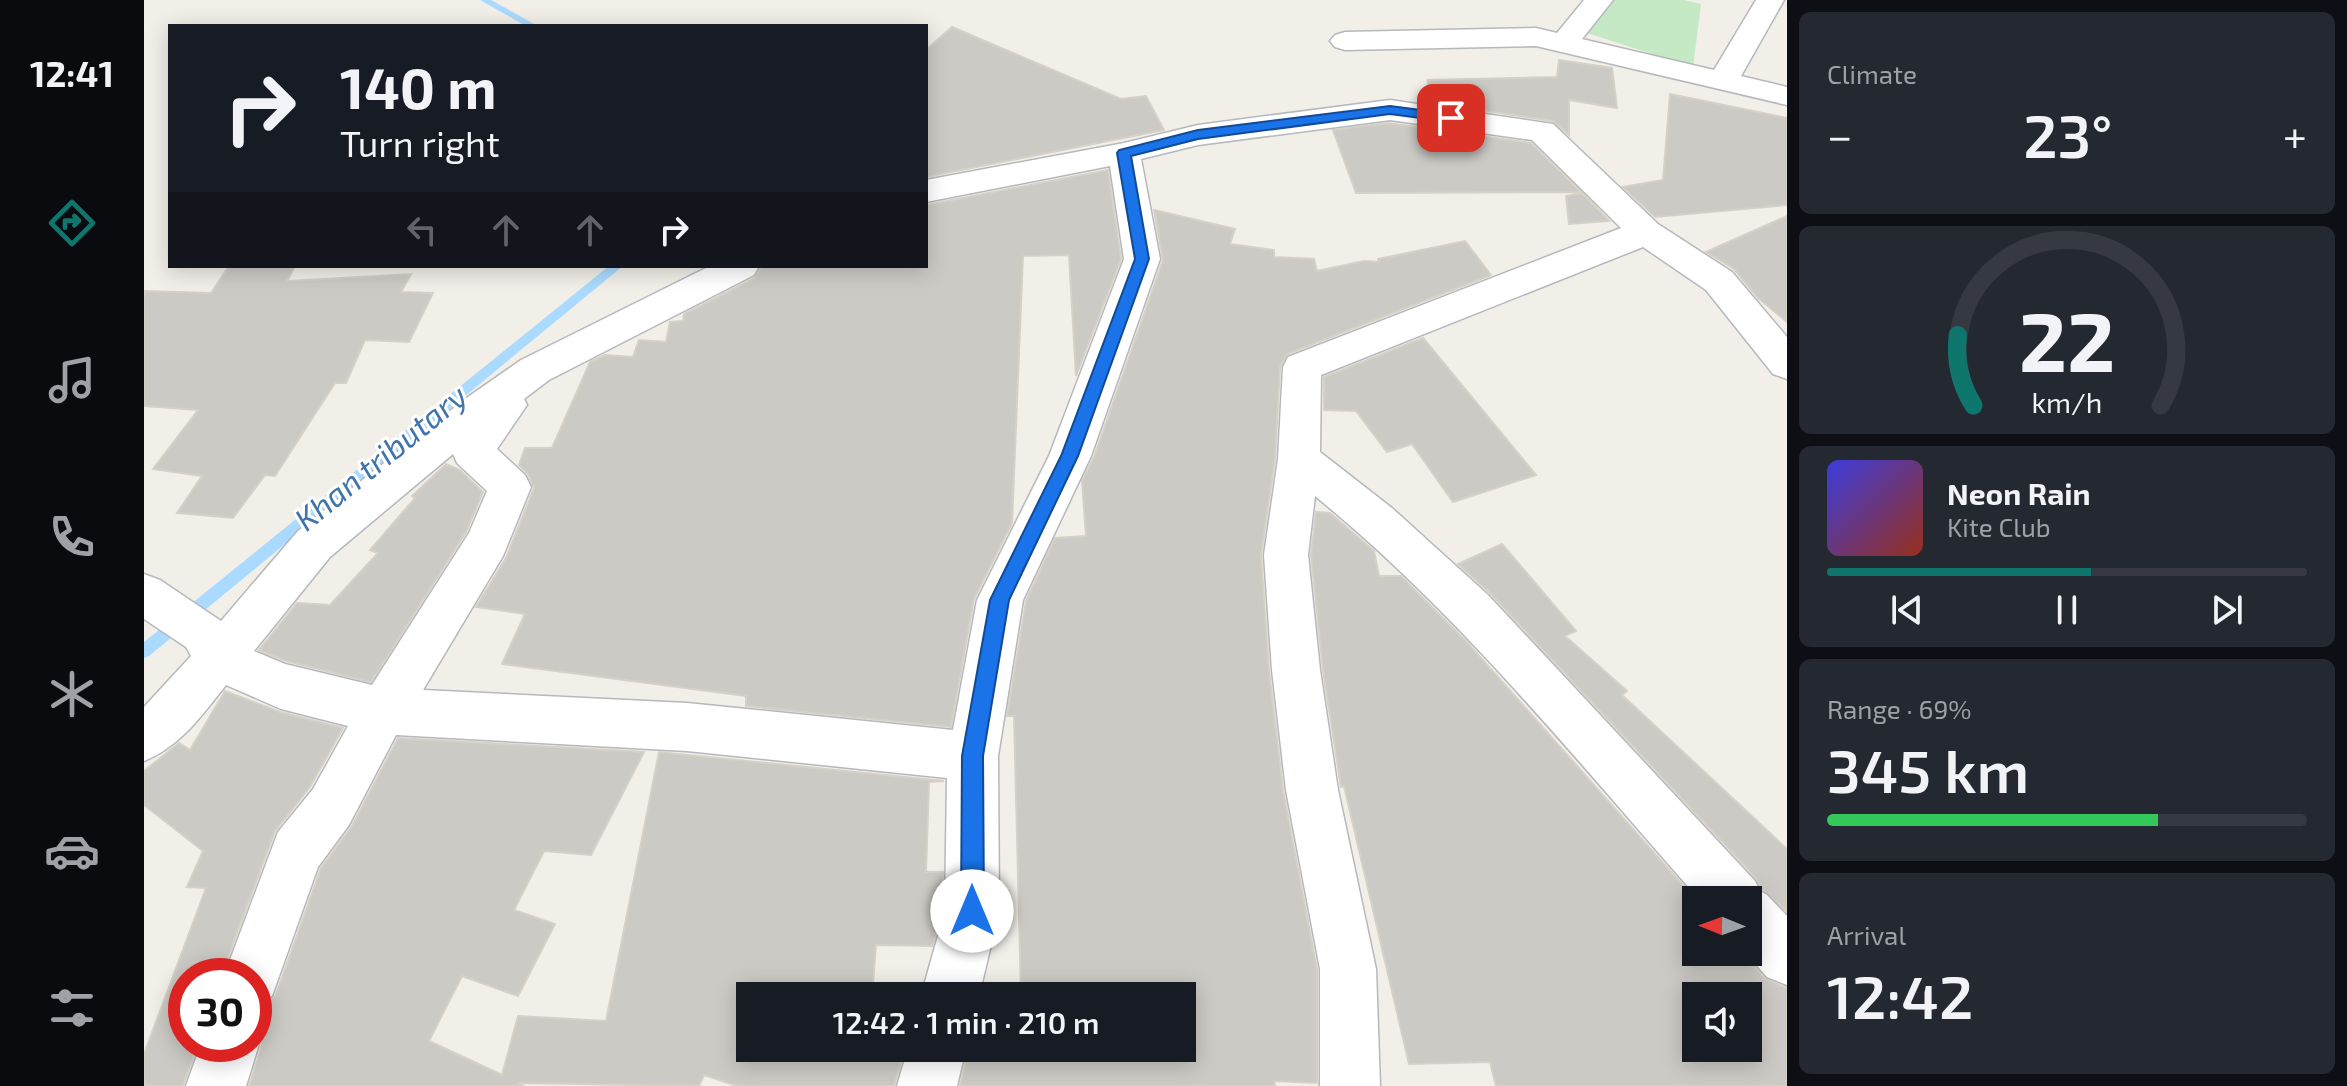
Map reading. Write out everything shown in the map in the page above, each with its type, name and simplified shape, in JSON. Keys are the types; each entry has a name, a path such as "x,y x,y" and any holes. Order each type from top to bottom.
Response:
{"street":[{"path":"1563,44 1599,0"},
{"path":"1723,81 1770,0"},
{"path":"1345,41 1536,37 1787,96"},
{"path":"928,191 1124,153 1198,135 1390,110 1542,131 1646,232 1719,281 1787,364"},
{"path":"954,982 972,911 973,756 1000,600 1070,456 1142,259 1124,153"},
{"path":"1350,1086 1348,969 1312,790 1296,670 1286,555 1299,459 1302,367 1646,232"},
{"path":"144,737 167,720 210,645 314,544 479,410 535,370 737,268"},
{"path":"258,958 297,851 331,807 383,711 487,543 510,487 472,451 535,370"},
{"path":"1299,459 1377,521 1472,610 1723,886"},
{"path":"144,594 210,645 281,686 383,711 687,727 973,756"},
{"path":"1762,929 1787,957"},
{"path":"216,1086 224,1062"},
{"path":"927,1086 933,1062"}],"green space":[{"path":"1597,0 1684,0 1701,4 1693,67 1584,32"}],"building":[{"path":"952,27 1121,99 1146,96 1164,130 928,177 928,48"},
{"path":"1559,60 1612,68 1617,108 1569,100 1569,135 1553,121 1427,102 1428,80 1557,77"},
{"path":"1670,94 1787,118 1787,205 1655,217 1623,187 1663,180"},
{"path":"1388,123 1531,143 1581,192 1356,193 1333,130"},
{"path":"1108,170 1121,259 1076,376 1069,255 1023,256 1012,523 974,599 951,727 746,706 746,696 502,664 525,614 476,607 506,558 534,488 528,474 519,465 525,448 552,448 590,362 605,355 633,357 639,340 666,342 670,322 683,321 684,314 755,278 761,268 928,268 928,205"},
{"path":"1582,193 1609,221 1569,224 1566,196"},
{"path":"1154,210 1235,229 1230,244 1274,250 1274,257 1314,259 1317,271 1364,261 1379,262 1378,259 1465,241 1491,275 1287,354 1280,367 1275,459 1261,555 1269,670 1283,790 1317,969 1317,1083 1274,1081 1275,1086 960,1086 966,1062 1196,1062 1196,982 1021,982 1014,716 1007,716 1026,601 1055,538 1086,536 1082,481 1094,457 1163,260"},
{"path":"1787,216 1787,322 1758,298 1734,269 1706,252"},
{"path":"228,268 294,268 287,281 411,274 401,292 433,293 409,342 365,340 346,383 335,383 275,476 265,475 233,518 177,513 202,476 153,469 198,410 144,406 144,291 211,293"},
{"path":"1423,338 1536,475 1453,502 1412,444 1387,452 1356,411 1324,410 1324,377"},
{"path":"446,464 460,470 483,492 466,532 371,682 286,661 259,650 297,603 330,605 378,553 370,550 415,498 412,496"},
{"path":"1316,512 1330,513 1374,551 1379,576 1401,576 1466,641 1684,886 1682,966 1754,966 1765,979 1787,988 1787,1086 1496,1086 1490,1062 1409,1064 1344,786 1341,787 1323,670 1311,555"},
{"path":"1502,544 1576,631 1565,636 1627,691 1622,695 1787,849 1787,912 1762,889 1757,879 1490,593 1458,564"},
{"path":"225,691 280,712 343,728 310,787 275,831 228,958 180,958 206,888 187,887 203,851 144,805 144,771 179,743 190,750"},
{"path":"398,738 644,752 591,855 544,851 514,910 555,924 518,996 462,976 429,1041 502,1075 518,1016 606,1021 659,752 944,781 929,782 926,872 943,872 942,911 932,946 876,945 873,982 736,982 736,1062 901,1062 894,1086 737,1086 704,1075 699,1086 517,1083 524,1086 249,1086 257,1062 272,1062 272,998 321,868 352,826"},
{"path":"168,990 168,1062 192,1062 183,1086 144,1086 144,1054"}],"waterway":[{"name":"Khan tributary","path":"484,0 529,24"},
{"name":"Khan tributary","path":"144,651 615,268"}],"route":[{"path":"972,911 973,756 1000,600 1070,456 1142,259 1124,153 1198,135 1390,110 1451,118"}]}
